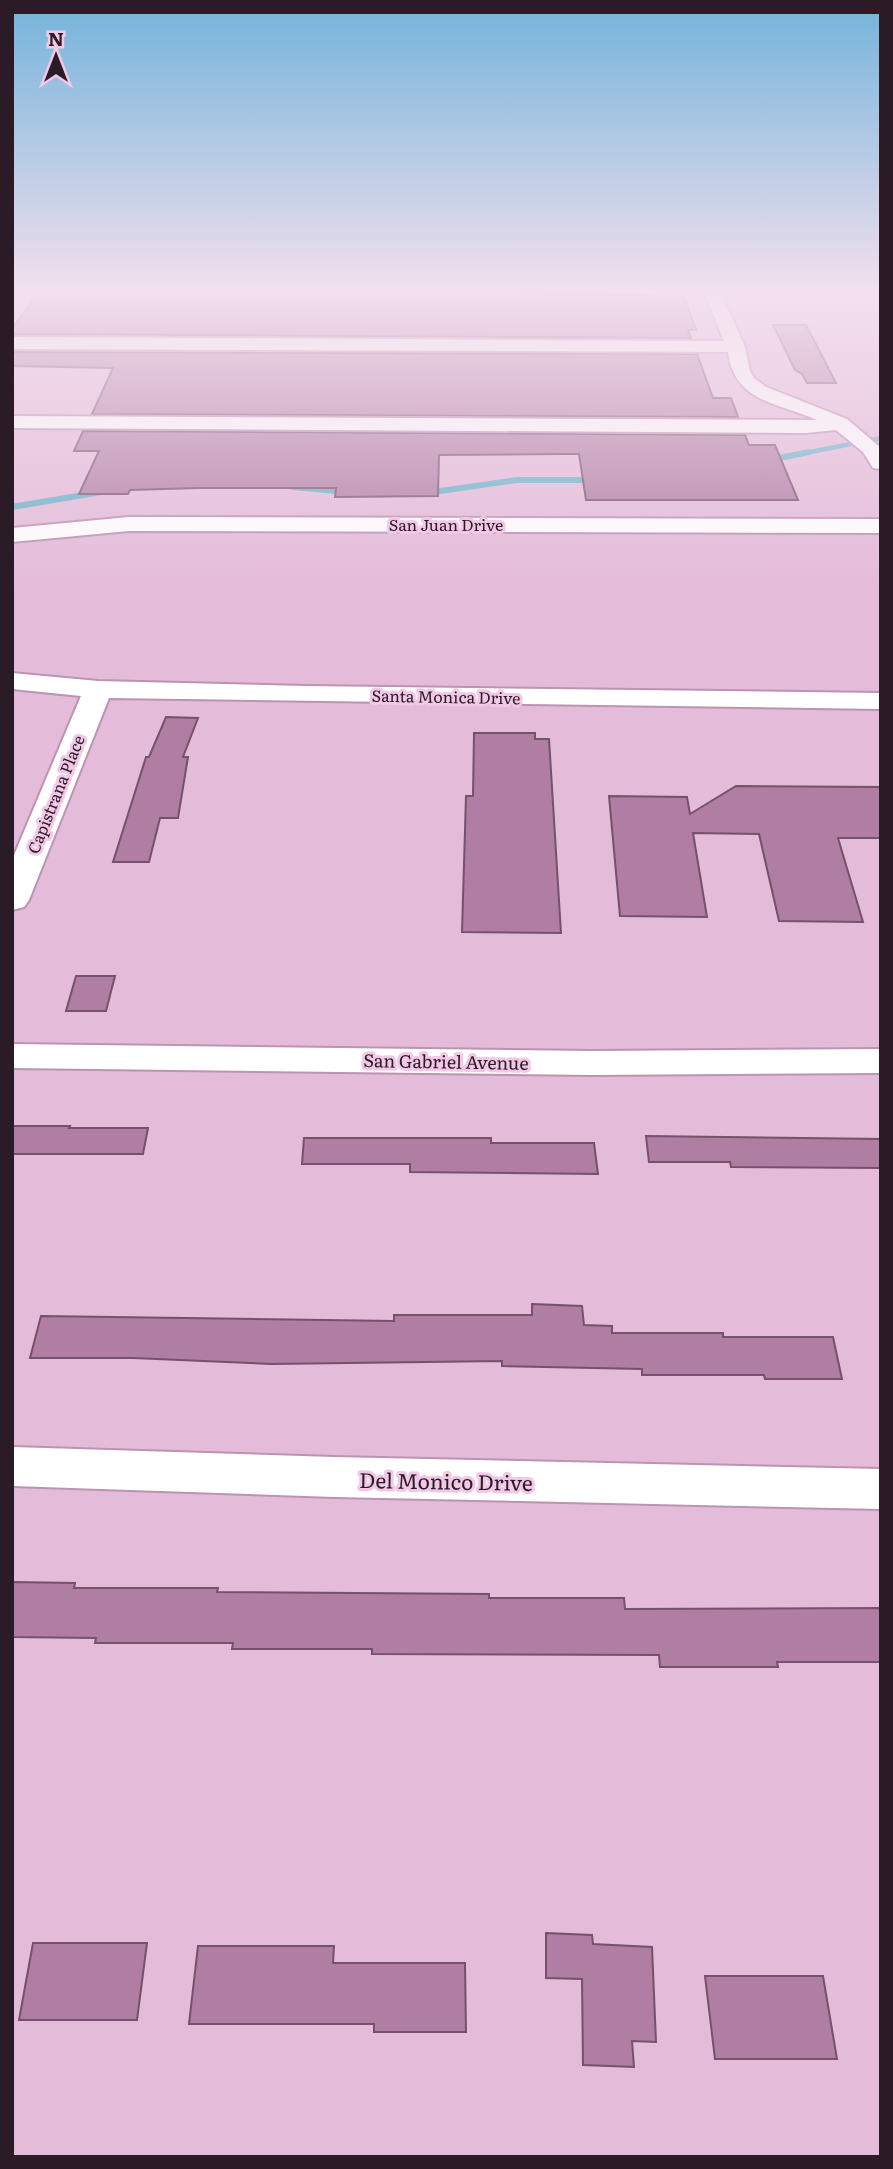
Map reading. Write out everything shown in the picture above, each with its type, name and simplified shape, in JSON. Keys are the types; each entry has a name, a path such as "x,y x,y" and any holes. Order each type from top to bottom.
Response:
{"street":[{"path":"768,392 840,423 857,434 881,463"},
{"path":"12,422 806,427 840,423"},
{"name":"San Juan Drive","path":"12,536 129,524 881,526"},
{"name":"Santa Monica Drive","path":"12,681 98,689 568,704 881,701"},
{"name":"Capistrana Place","path":"12,900 98,689"},
{"name":"San Gabriel Avenue","path":"12,1056 592,1063 881,1061"},
{"name":"Del Monico Drive","path":"12,1466 334,1478 881,1489"}],"building":[{"path":"102,392 711,392 713,398 731,398 738,417 92,414"},
{"path":"83,431 745,435 749,445 775,445 798,500 586,500 579,454 439,455 438,496 335,497 336,488 199,488 130,490 128,494 79,494 99,451 74,451"},
{"path":"166,717 198,718 183,757 188,757 178,818 160,818 149,862 113,862 146,757 149,757"},
{"path":"474,733 535,733 535,739 549,739 561,933 462,932 466,796 473,796"},
{"path":"736,786 881,787 881,838 838,838 863,922 779,921 759,834 693,833 707,917 620,916 609,796 687,797 690,814"},
{"path":"76,976 115,976 106,1011 66,1011"},
{"path":"12,1126 148,1128 143,1154 12,1154"},
{"path":"646,1136 881,1139 881,1168 731,1167 730,1162 649,1162"},
{"path":"304,1138 491,1138 491,1143 594,1143 598,1174 410,1172 410,1164 302,1164"},
{"path":"532,1304 582,1306 584,1325 612,1326 612,1333 833,1337 842,1379 765,1379 764,1375 642,1375 642,1369 502,1366 502,1361 271,1364 133,1358 30,1358 41,1316 394,1321 394,1315 532,1315"},
{"path":"12,1582 75,1583 74,1588 218,1588 217,1592 624,1598 625,1609 881,1608 881,1662 777,1662 778,1667 660,1667 659,1655 372,1654 372,1649 232,1649 233,1643 95,1643 96,1638 12,1637"},
{"path":"546,1933 592,1935 593,1944 652,1947 656,2042 632,2041 634,2067 583,2065 582,1979 546,1978"},
{"path":"33,1943 147,1943 137,2020 19,2020"},
{"path":"198,1946 334,1946 333,1963 465,1963 466,2032 374,2032 374,2024 189,2024"},
{"path":"705,1976 823,1976 837,2059 715,2059"}],"waterway":[{"path":"872,440 881,438"},
{"path":"800,454 856,443"},
{"path":"770,460 809,452"},
{"path":"426,493 517,480 596,480"},
{"path":"293,487 348,492"},
{"path":"12,507 101,492"}]}
